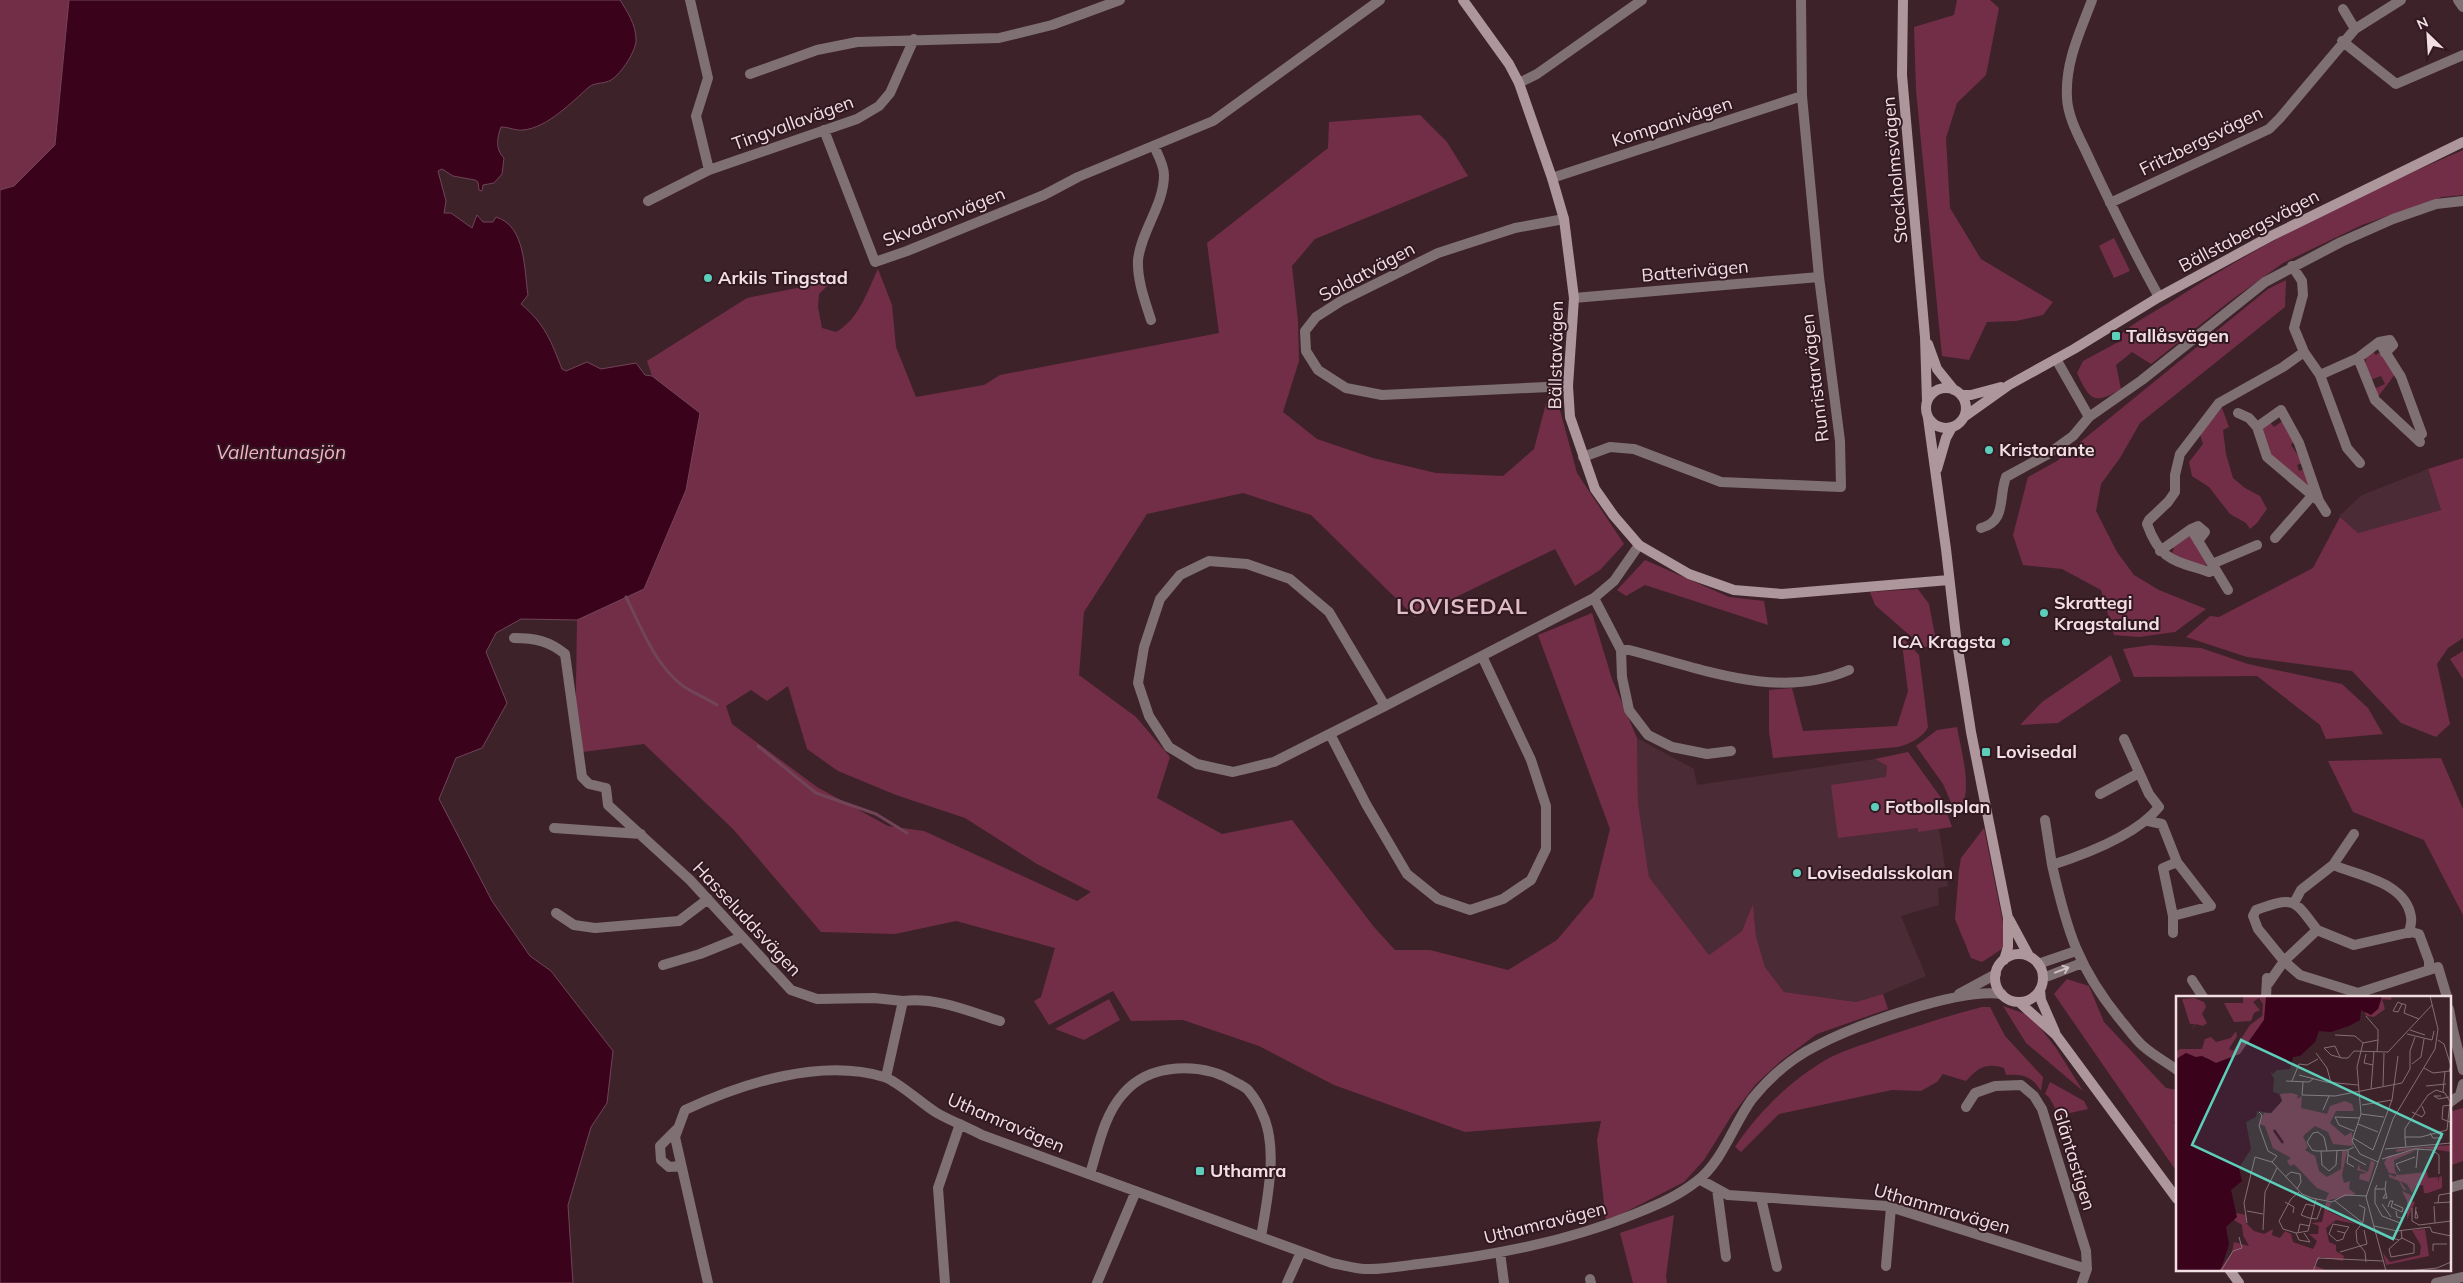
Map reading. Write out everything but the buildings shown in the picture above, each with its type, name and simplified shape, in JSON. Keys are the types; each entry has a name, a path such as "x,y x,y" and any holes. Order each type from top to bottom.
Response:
{"main road":[{"name":"Bällstavägen","path":"1463,0 1510,64 1519,83 1552,178 1564,219 1574,298 1568,386 1570,417 1595,489 1639,545 1689,574 1734,590 1782,594 1854,586 1949,580"},
{"name":"Stockholmsvägen","path":"1904,0 1902,75 1925,336 1927,401"},
{"name":"Bällstabergsvägen","path":"1964,417 2009,385 2159,297 2269,237 2463,142"},
{"name":"Stockholmsvägen","path":"1925,336 1937,369 1957,393"},
{"name":"Bällstabergsvägen","path":"1957,393 1971,395 2009,385"},
{"path":"1935,475 1946,438 1952,428 1964,417 1966,408 1957,393 1940,389 1934,392 1927,401 1926,408 1956,636 1971,732 2008,918 2008,947 2004,960 1996,974 1997,987 2002,994 2011,1000 2019,1002 2028,1000 2040,990"},
{"path":"1928,418 1939,427 1952,428"},
{"path":"2008,918 2029,956 2038,964 2043,978 2040,990 2041,1000 2056,1035"},
{"path":"2004,960 2016,954 2029,956"},
{"path":"2019,1002 2056,1035 2176,1198"},
{"path":"2230,1270 2239,1283"}],"street":[{"path":"690,0 708,78 696,116 709,170"},
{"path":"750,74 817,50 857,42 999,38 1052,25 1104,2 1120,0"},
{"name":"Skvadronvägen","path":"824,130 875,262 908,251 1044,195 1078,177 1213,121 1380,0"},
{"path":"1519,83 1537,74 1642,0"},
{"name":"Runristarvägen","path":"1583,457 1610,447 1634,449 1721,482 1841,487 1840,441 1819,277 1802,96 1802,0"},
{"path":"2092,0 2073,49 2068,71 2067,100 2073,122 2110,203 2159,297"},
{"name":"Fritzbergsvägen","path":"2110,203 2268,129 2280,118 2342,41 2355,29 2401,0"},
{"path":"2458,0 2463,7"},
{"path":"2343,9 2355,29"},
{"name":"Tingvallavägen","path":"648,201 709,170 857,119 879,106 890,93 914,39"},
{"path":"2342,41 2396,84 2463,55"},
{"name":"Kompanivägen","path":"1552,178 1802,96"},
{"path":"1151,320 1138,275 1138,259 1164,175 1154,146"},
{"path":"1981,528 1992,525 1998,519 2006,477 2048,454 2073,436 2089,417 2142,380 2250,293 2292,266 2392,219 2436,204 2463,201"},
{"name":"Soldatvägen","path":"1564,219 1514,228 1438,253 1341,301 1316,317 1305,331 1306,351 1318,370 1346,388 1355,390 1382,395 1568,386"},
{"path":"2292,266 2302,281 2303,295 2294,328 2304,352 2320,375 2347,448 2360,463"},
{"name":"Batterivägen","path":"1574,298 1819,277"},
{"path":"2320,375 2358,358 2379,342 2401,377 2421,438 2375,400 2358,358"},
{"path":"2257,545 2213,567 2209,572 2166,557 2160,551 2147,524 2175,492 2175,475 2180,454 2219,403 2283,367 2304,352"},
{"path":"2056,359 2089,417"},
{"path":"2257,427 2281,410 2299,444 2315,499"},
{"path":"2238,413 2249,418 2257,427 2267,457 2315,499 2326,512"},
{"path":"2275,538 2315,499"},
{"path":"2160,551 2191,529 2228,590"},
{"path":"1385,706 1329,612 1290,579 1247,564 1209,560 1180,575 1160,599 1144,647 1138,684 1149,716 1169,747 1197,764 1234,772 1274,762 1385,706 1594,598 1614,581 1639,545"},
{"path":"1594,598 1621,650 1622,677 1629,710 1648,735 1672,747 1707,754 1731,751"},
{"name":"Hasseluddsvägen","path":"514,638 536,639 554,645 565,654 582,777 589,784 606,788 608,805 708,899 791,990 817,999 874,998 903,1001 920,999 943,1003 1000,1022"},
{"path":"1621,650 1629,650 1745,681 1766,682 1828,679 1849,670"},
{"path":"1330,734 1366,804 1407,874 1438,899 1470,910 1503,899 1532,880 1546,849 1546,806 1531,760 1482,656"},
{"path":"2052,865 2102,846 2148,821 2159,807 2148,794 2124,739"},
{"path":"2100,794 2139,773"},
{"path":"2045,820 2052,865 2064,915 2082,963 2111,1008 2143,1046 2176,1069"},
{"path":"2148,821 2162,824 2177,862 2211,906 2173,916"},
{"path":"554,828 641,834"},
{"path":"2294,903 2300,890 2333,865 2354,834"},
{"path":"2173,933 2173,916 2164,868 2177,862"},
{"path":"2333,865 2387,885 2402,895 2411,917 2409,933"},
{"path":"556,913 574,925 595,928 678,920 708,899"},
{"path":"2429,970 2429,961 2419,934 2409,933 2354,945 2317,930 2300,906 2289,901 2272,904 2256,910 2253,916 2258,929 2284,961 2300,975 2363,995 2438,967 2447,996"},
{"path":"2266,996 2267,981 2284,961 2317,930"},
{"path":"663,964 700,954 742,937"},
{"path":"2038,964 2076,951"},
{"path":"2043,978 2082,963"},
{"name":"Uthamravägen","path":"681,1166 669,1168 660,1160 660,1146 679,1127 686,1110 715,1096 798,1073 828,1070 886,1077 937,1113 982,1135 1332,1263 1365,1269 1455,1260 1527,1248 1602,1228 1677,1196 1700,1179 1720,1153 1752,1100 1776,1073 1815,1046 1849,1032 1953,997 1996,974"},
{"path":"2192,980 2202,996"},
{"name":"Uthamravägen","path":"1953,997 1987,993 2002,994"},
{"path":"886,1077 903,1001"},
{"path":"2451,1031 2463,1070"},
{"path":"1090,1174 1110,1115 1123,1093 1146,1077 1169,1069 1194,1068 1222,1074 1247,1089 1262,1113 1270,1140 1268,1192 1261,1237"},
{"name":"Gläntastigen","path":"1966,1107 1975,1093 1995,1086 2021,1084 2034,1096 2042,1110 2086,1252 2086,1269 2082,1283"},
{"path":"2450,1102 2460,1095 2463,1084"},
{"path":"946,1283 938,1188 960,1124"},
{"path":"679,1127 675,1137 708,1283"},
{"name":"Uthammravägen","path":"1700,1179 1728,1195 1863,1203 1890,1207 2086,1269"},
{"path":"2450,1188 2463,1184"},
{"path":"1717,1189 1726,1257"},
{"path":"1097,1283 1136,1191"},
{"path":"1761,1198 1777,1267"},
{"path":"1886,1266 1890,1207"},
{"path":"1287,1283 1301,1252"},
{"path":"1500,1252 1504,1283"},
{"path":"2436,1283 2463,1277"}],"shaded area":[{"path":"0,0 69,0 55,145 14,186 0,190"},
{"path":"1957,0 1990,0 1999,8 1986,75 1957,103 1946,138 1950,208 1981,259 2053,302 2043,315 2016,321 1987,322 1969,360 1942,356 1916,90 1914,27 1954,15"},
{"path":"1420,115 1447,142 1468,176 1315,239 1292,266 1298,321 1299,361 1283,412 1317,439 1373,458 1436,473 1503,476 1534,449 1548,396 1557,399 1577,473 1624,544 1600,570 1575,586 1555,549 1415,617 1311,515 1243,493 1147,514 1084,612 1079,675 1136,717 1170,757 1157,798 1222,834 1292,820 1374,927 1395,950 1430,950 1508,970 1557,940 1593,897 1610,829 1538,635 1592,613 1612,679 1637,738 1638,803 1649,877 1709,955 1742,931 1753,904 1756,936 1765,967 1784,992 1856,1002 1883,994 1888,1009 1817,1034 1782,1060 1756,1084 1732,1115 1704,1160 1684,1182 1606,1222 1597,1140 1601,1121 1465,1132 1334,1085 1259,1046 1183,1020 1131,1021 1113,991 1049,1025 1034,1001 1041,997 1055,948 956,921 895,934 821,932 733,829 644,744 575,753 577,620 644,589 697,412 652,376 647,361 747,298 832,281 819,294 818,307 822,328 836,332 851,320 866,296 878,269 892,305 896,347 916,397 984,385 1000,375 1219,333 1207,243 1328,148 1329,122","holes":["788,686 807,749 838,771 896,795 965,818 1037,864 1091,892 1077,901 924,831 888,826 817,787 732,724 726,706 751,690 767,701"]},
{"path":"2463,150 2463,195 2442,197 2362,225 2283,263 2230,301 2151,364 2132,352 2116,365 2121,389 2099,398 2094,398 2086,390 2077,373 2083,361 2122,340 2120,335 2140,320 2246,256 2317,218"},
{"path":"2114,238 2130,271 2114,278 2099,246"},
{"path":"2286,280 2285,307 2140,423 2120,458 2101,484 2096,511 2117,552 2134,575 2159,590 2206,609 2175,632 2139,637 2114,635 2101,590 2062,569 2023,565 2013,535 2028,477 2057,461 2268,289"},
{"path":"2371,350 2376,355 2381,351 2396,373 2377,398 2374,389 2385,384 2381,376 2370,380 2366,368 2366,357"},
{"path":"2222,408 2229,427 2223,430 2226,454 2233,478 2245,488 2260,496 2267,509 2250,529 2246,523 2230,514 2209,487 2192,476 2189,462 2203,444 2200,434"},
{"path":"2284,420 2293,442 2291,445 2303,463 2297,465 2299,471 2305,469 2314,490 2268,454 2260,428 2269,421 2274,427"},
{"path":"2463,458 2463,638 2448,648 2437,664 2450,724 2436,737 2401,723 2352,671 2247,657 2186,637 2210,616 2219,617 2313,568 2340,517 2358,533 2441,510 2428,469"},
{"path":"2428,469 2441,510 2358,533 2340,517 2362,495"},
{"path":"2189,533 2207,564 2205,566 2171,556 2174,548 2171,546"},
{"path":"1645,560 1729,597 1764,601 1768,625 1645,585 1626,596 1617,590"},
{"path":"1918,589 1929,604 1937,646 1923,647 1875,605 1870,592"},
{"path":"1901,636 1919,655 1928,727 1923,734 1911,742 1898,747 1773,758 1769,732 1769,690 1792,688 1803,731 1897,726 1908,691"},
{"path":"2151,645 2201,648 2248,664 2342,684 2368,708 2383,734 2326,739 2320,725 2257,676 2134,677 2123,649"},
{"path":"2463,651 2463,679 2450,659"},
{"path":"2111,655 2121,681 2058,723 2020,725 2042,702"},
{"path":"1957,727 1966,791 1961,812 1956,814 1943,784 1916,746 1937,730"},
{"name":"Lovisedalsskolan","path":"1637,738 1694,769 1697,785 1875,759 1887,766 1886,777 1911,773 1918,831 1939,829 1948,886 1938,888 1939,905 1901,916 1926,976 1883,994 1856,1002 1784,992 1765,967 1756,936 1753,905 1742,931 1709,955 1649,877 1638,803"},
{"name":"Fotbollsplan","path":"1908,752 1942,799 1952,827 1918,832 1918,828 1838,838 1831,785 1886,777 1887,766 1875,759"},
{"path":"2441,758 2463,809 2463,915 2424,840 2353,812 2328,761"},
{"path":"1984,828 2006,938 2005,947 1982,962 1971,958 1955,919 1961,858"},
{"path":"2067,979 2089,986 2104,1022 2166,1088 2176,1090 2176,1118 2174,1123 2176,1126 2176,1171 2054,994"},
{"path":"1109,999 1120,1020 1084,1040 1055,1029"},
{"path":"2003,1006 2031,1016 2056,1048 2083,1091 2026,1043"},
{"path":"1982,1007 1990,1007 2005,1036 2043,1077 2041,1091 2030,1079 2017,1075 2006,1075 2004,1068 1998,1066 1983,1067 1966,1081 1943,1074 1937,1082 1921,1091 1892,1090 1779,1114 1741,1152 1735,1147 1754,1121 1777,1097 1815,1066 1829,1058 1887,1036"},
{"path":"2050,1082 2084,1101 2088,1109 2052,1117 2055,1108 2049,1097 2045,1094"},
{"path":"2463,1108 2463,1161 2450,1166 2450,1112"},
{"path":"1674,1215 1666,1277 1667,1283 1633,1283 1620,1233"}],"water":[{"name":"Vallentunasjön","path":"69,0 620,0 633,23 636,44 628,61 615,77 609,81 591,85 559,113 541,125 523,130 501,127 498,143 499,151 504,158 502,174 494,183 483,185 482,191 479,190 478,182 475,180 453,176 442,169 438,171 446,201 444,213 451,213 472,228 477,215 483,222 493,222 496,217 506,222 513,229 522,250 528,295 521,304 542,326 562,369 566,371 587,362 601,369 636,363 645,375 652,376 700,413 686,490 644,589 577,620 521,619 496,633 486,652 507,703 482,748 456,758 439,799 492,901 530,956 551,971 613,1051 607,1103 591,1127 568,1205 573,1283 0,1283 0,190 14,186 55,145"}],"waterway":[{"path":"626,597 643,633 664,667 683,686 717,705"},
{"path":"758,746 816,793 876,814 907,833"}],"place":[{"name":"Arkils Tingstad","path":"708,278"},
{"name":"Tallåsvägen","path":"2116,336"},
{"name":"Kristorante","path":"1989,450"},
{"name":"Skrattegi Kragstalund","path":"2044,613"},
{"name":"ICA Kragsta","path":"2006,642"},
{"name":"Lovisedal","path":"1986,752"},
{"name":"Fotbollsplan","path":"1875,807"},
{"name":"Lovisedalsskolan","path":"1797,873"},
{"name":"Uthamra","path":"1200,1171"}],"district":[{"name":"LOVISEDAL","path":"1462,606"}]}
